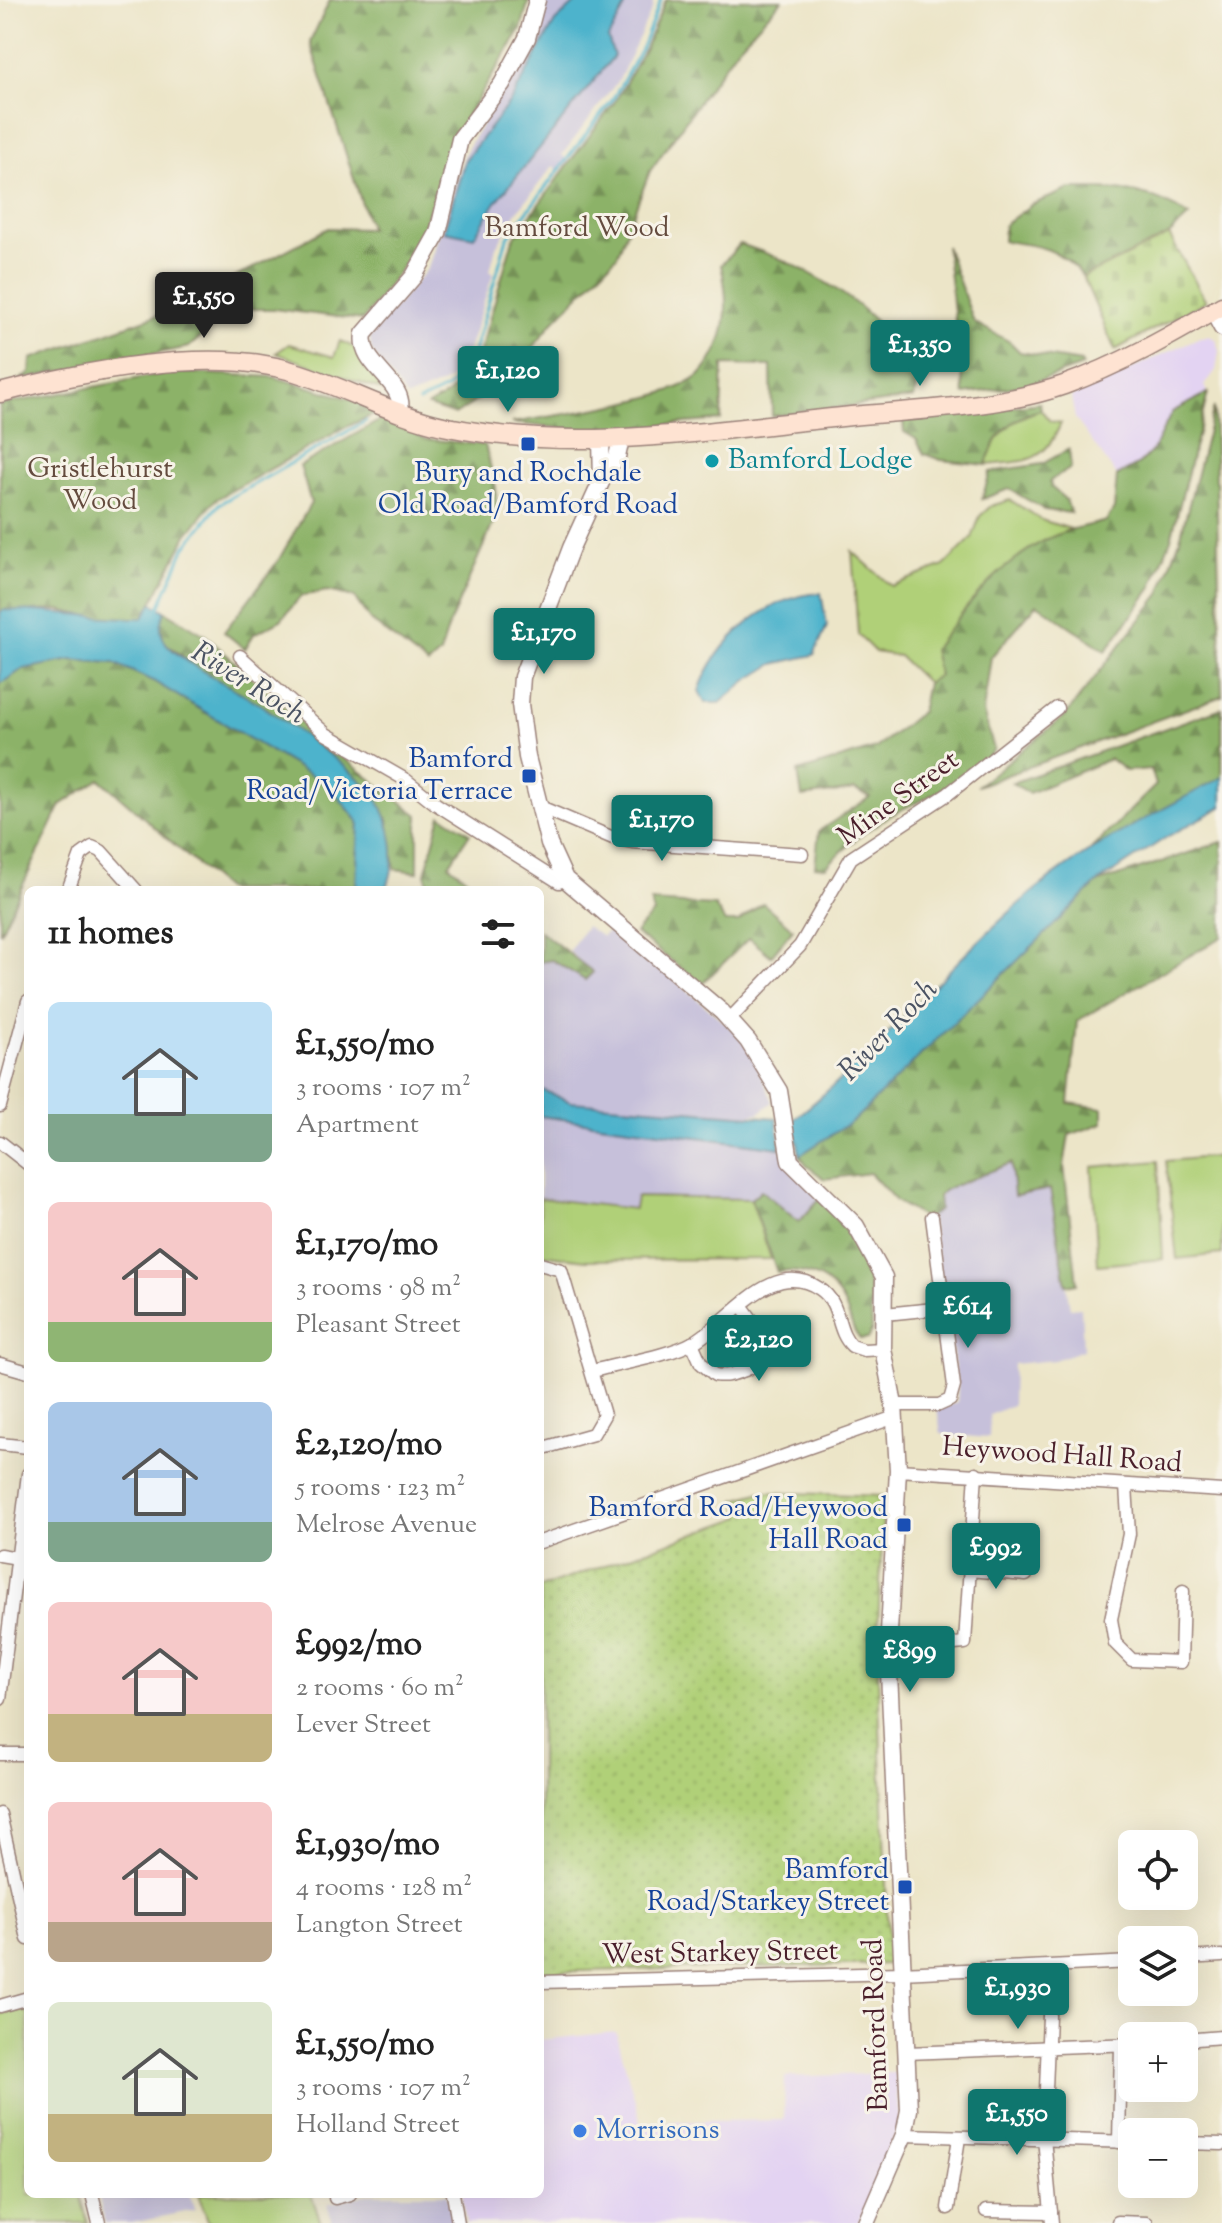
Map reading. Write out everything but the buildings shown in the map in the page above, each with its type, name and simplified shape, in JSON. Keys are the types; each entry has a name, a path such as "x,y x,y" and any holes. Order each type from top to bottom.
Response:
{"main road":[{"path":"0,393 182,361 237,361 287,369 447,427 522,437 621,439 939,408 1037,393 1096,371 1219,315"}],"street":[{"path":"400,411 398,394 365,350 364,334 414,276 438,233 460,139 502,84 527,38 537,0"},
{"name":"Bamford Road","path":"621,439 617,457 602,480 571,548 522,677 522,718 538,806 565,879 729,1020 765,1064 779,1091 790,1161 856,1226 884,1277 883,1349 894,1411 898,1470 888,1650 909,2110 904,2135 866,2223"},
{"name":"Bamford Road","path":"601,440 602,480"},
{"path":"240,656 347,749 406,780 436,804 559,882 565,879"},
{"name":"Mine Street","path":"729,1020 800,946 851,858 948,794 1057,708"},
{"path":"538,806 613,838 632,842 802,854"},
{"path":"69,886 81,855 89,847 101,851 132,886"},
{"path":"0,1106 24,1016"},
{"path":"0,1142 24,1161"},
{"path":"544,1541 894,1411 939,1405 950,1400 954,1386 932,1217"},
{"path":"544,1265 561,1270 604,1415 593,1434 544,1448"},
{"path":"593,1371 692,1343 766,1286 802,1280 830,1298 852,1346 864,1350 883,1349"},
{"path":"692,1343 701,1363 715,1375 732,1375 754,1366 765,1353 765,1344 741,1305"},
{"path":"885,1314 944,1308"},
{"path":"0,1364 24,1371"},
{"path":"0,1444 24,1447"},
{"name":"Heywood Hall Road","path":"898,1470 1222,1491"},
{"path":"888,1650 965,1643 976,1473"},
{"path":"1126,1486 1129,1534 1111,1619 1115,1643 1132,1660 1181,1662 1183,1591"},
{"path":"0,1699 24,1508"},
{"path":"0,1555 18,1558"},
{"path":"969,1570 1026,1575"},
{"path":"13,1601 24,1602"},
{"path":"0,1754 24,1754"},
{"path":"0,1814 24,1921"},
{"path":"1198,1957 1222,1956"},
{"name":"West Starkey Street","path":"544,1982 901,1973 1118,1963"},
{"path":"994,2215 1051,2217 1044,2138 1051,1967"},
{"path":"0,2006 24,1999"},
{"path":"1198,2039 1222,2037"},
{"path":"907,2053 1118,2045"},
{"path":"904,2135 1118,2142"},
{"path":"948,2208 959,2138"},
{"path":"1198,2143 1222,2144"},
{"path":"93,2198 99,2223"},
{"path":"454,2198 458,2223"},
{"path":"1118,2222 1147,2223"}],"shaded area":[{"path":"542,0 653,0 653,7 620,78 562,155 569,161 560,171 553,166 517,212 496,247 490,271 493,274 463,365 448,381 407,398 371,350 370,337 428,268 465,153 531,41"},
{"path":"1210,336 1216,340 1219,351 1216,370 1205,385 1208,393 1172,412 1154,450 1139,464 1117,476 1075,418 1071,397 1200,337"},
{"path":"586,926 602,937 612,926 746,1041 773,1102 759,1113 735,1117 571,1102 544,1091 544,961 552,960 592,972 569,951"},
{"path":"544,1117 780,1148 819,1199 799,1222 761,1191 751,1199 636,1197 634,1209 544,1198"},
{"path":"1011,1162 1050,1188 1070,1308 1081,1307 1083,1350 1054,1360 1013,1364 1012,1405 990,1415 989,1438 941,1434 937,1409 957,1403 958,1387 930,1213 944,1190"},
{"path":"616,2032 641,2122 784,2120 785,2077 895,2073 900,2125 858,2223 466,2223 463,2198 544,2198 544,2040"},
{"path":"99,2198 190,2198 195,2210 132,2223 105,2223"},
{"path":"352,2198 448,2198 452,2223 333,2223 327,2204"}],"green space":[{"path":"330,0 529,0 521,29 451,143 418,245 363,320 273,309 233,309 189,347 19,380 30,373 31,359 178,308 328,228 370,229 310,42"},
{"name":"Bamford Wood","path":"666,0 782,0 737,48 650,171 617,256 551,324 510,378 455,415 428,406 448,394 475,369 513,239 616,100 645,48"},
{"path":"1070,189 1132,192 1159,200 1189,216 1169,235 1083,277 1058,254 1003,241 1004,225 1031,205"},
{"path":"1169,235 1206,301 1115,350 1083,277"},
{"path":"740,244 819,279 866,312 904,354 918,379 914,398 772,416 771,366 723,365 721,420 591,431 511,423 641,399 667,392 701,374 717,349 725,322 726,294 721,265"},
{"path":"946,246 974,322 1010,342 1020,352 1081,362 1083,366 1027,385 964,394"},
{"path":"340,341 356,348 389,393 276,353 289,344 334,357"},
{"name":"Gristlehurst Wood","path":"171,372 274,377 386,409 344,428 215,500 187,535 144,618 102,619 59,610 0,612 0,405"},
{"path":"1208,393 1171,539 1151,589 1106,651 1037,604 991,657 983,712 994,749 985,761 949,787 876,824 826,867 815,866 819,831 870,797 855,790 802,797 798,772 876,748 921,712 927,683 939,675 933,650 977,596 1010,563 1049,538 1106,521 1114,509 1117,476 1139,464 1153,450 1172,412"},
{"path":"1040,403 1041,410 1021,417 1005,429 986,465 941,460 924,454 916,439 904,432 903,420"},
{"path":"1214,407 1222,696 977,786 1065,716 1160,594 1180,539"},
{"path":"1041,410 1050,421 1061,423 1048,446 1023,461 986,465 1005,429 1021,417"},
{"path":"382,419 395,422 425,439 485,445 496,488 496,517 450,622 440,654 428,665 370,620 354,597 327,591 301,596 281,620 254,634 245,649 224,632 278,561 311,503 300,466"},
{"path":"1069,449 1071,468 1050,481 1051,487 1066,500 1071,513 1045,510 1009,489 982,499 990,472 1042,464"},
{"path":"1010,500 1044,521 1071,529 1035,546 939,675 927,683 899,656 875,652 858,635 852,551 891,586 944,566 972,538 980,516 991,506"},
{"path":"165,611 205,635 321,741 418,815 418,872 395,869 388,819 329,757 265,707 205,673 164,642 160,626"},
{"path":"71,660 114,663 153,681 329,786 359,822 356,886 221,886 100,779 61,805 0,933 0,684 23,669"},
{"path":"1222,708 1222,777 1089,851 1156,785 1151,769 1126,771 1110,759 1029,793 1012,783"},
{"path":"441,815 470,833 449,865 476,886 429,886 425,874"},
{"path":"1222,842 1222,937 1077,1021 1069,1103 1103,1108 1103,1123 1069,1135 1064,1166 1077,1283 1066,1285 1050,1189 1014,1196 1011,1163 944,1190 938,1196 939,1210 926,1219 897,1202 870,1173 825,1179 806,1165 800,1155 854,1120 1097,883"},
{"path":"651,902 715,906 725,922 738,922 763,903 793,929 771,956 749,938 702,984 635,933 653,913"},
{"path":"544,934 593,972 585,980 552,960 544,961"},
{"path":"1222,1156 1222,1254 1177,1259 1166,1161"},
{"path":"1158,1161 1163,1259 1098,1265 1092,1167"},
{"path":"761,1190 799,1222 819,1199 849,1236 862,1261 870,1290 872,1324 868,1339 860,1339 842,1300 820,1278 799,1272 777,1272 751,1199"},
{"path":"636,1197 751,1199 771,1259 586,1260 544,1255 544,1198 634,1209"},
{"path":"761,1492 884,1496 877,1648 889,1964 544,1972 544,1587 742,1517 736,1500"},
{"path":"24,2011 24,2198 81,2198 88,2223 0,2223 0,2015"},
{"path":"200,2198 312,2198 321,2223 209,2223"}],"water":[{"path":"579,0 624,0 625,7 608,38 614,56 496,202 474,237 444,231 465,160 512,99 555,22"},
{"path":"821,593 827,626 814,655 774,664 746,681 720,703 705,703 699,691 707,673 718,655 746,624 782,603"},
{"path":"152,603 165,611 161,633 169,647 294,728 367,787 382,808 390,830 393,855 387,886 356,886 359,822 329,786 153,681 114,663 71,660 23,669 0,684 0,612 4,610 143,618"},
{"path":"1222,777 1222,807 1170,835 1097,883 854,1120 800,1155 793,1120 856,1065 1004,917 1079,858"},
{"path":"544,1091 571,1102 777,1118 780,1148 544,1117"}],"waterway":[{"path":"419,402 448,388 471,362 507,238 613,99 642,47 661,0"},
{"path":"158,610 184,549 219,504 366,421"}],"place":[{"name":"Bury and Rochdale Old Road/Bamford Road","path":"528,444"},
{"name":"Bamford Lodge","path":"712,461"},
{"name":"Bamford Road/Victoria Terrace","path":"529,776"},
{"name":"Bamford Road/Heywood Hall Road","path":"904,1525"},
{"name":"Bamford Road/Starkey Street","path":"905,1887"},
{"name":"Morrisons","path":"580,2131"}],"water label":[{"name":"River Roch","path":"248,684"},
{"name":"River Roch","path":"889,1031"}]}
